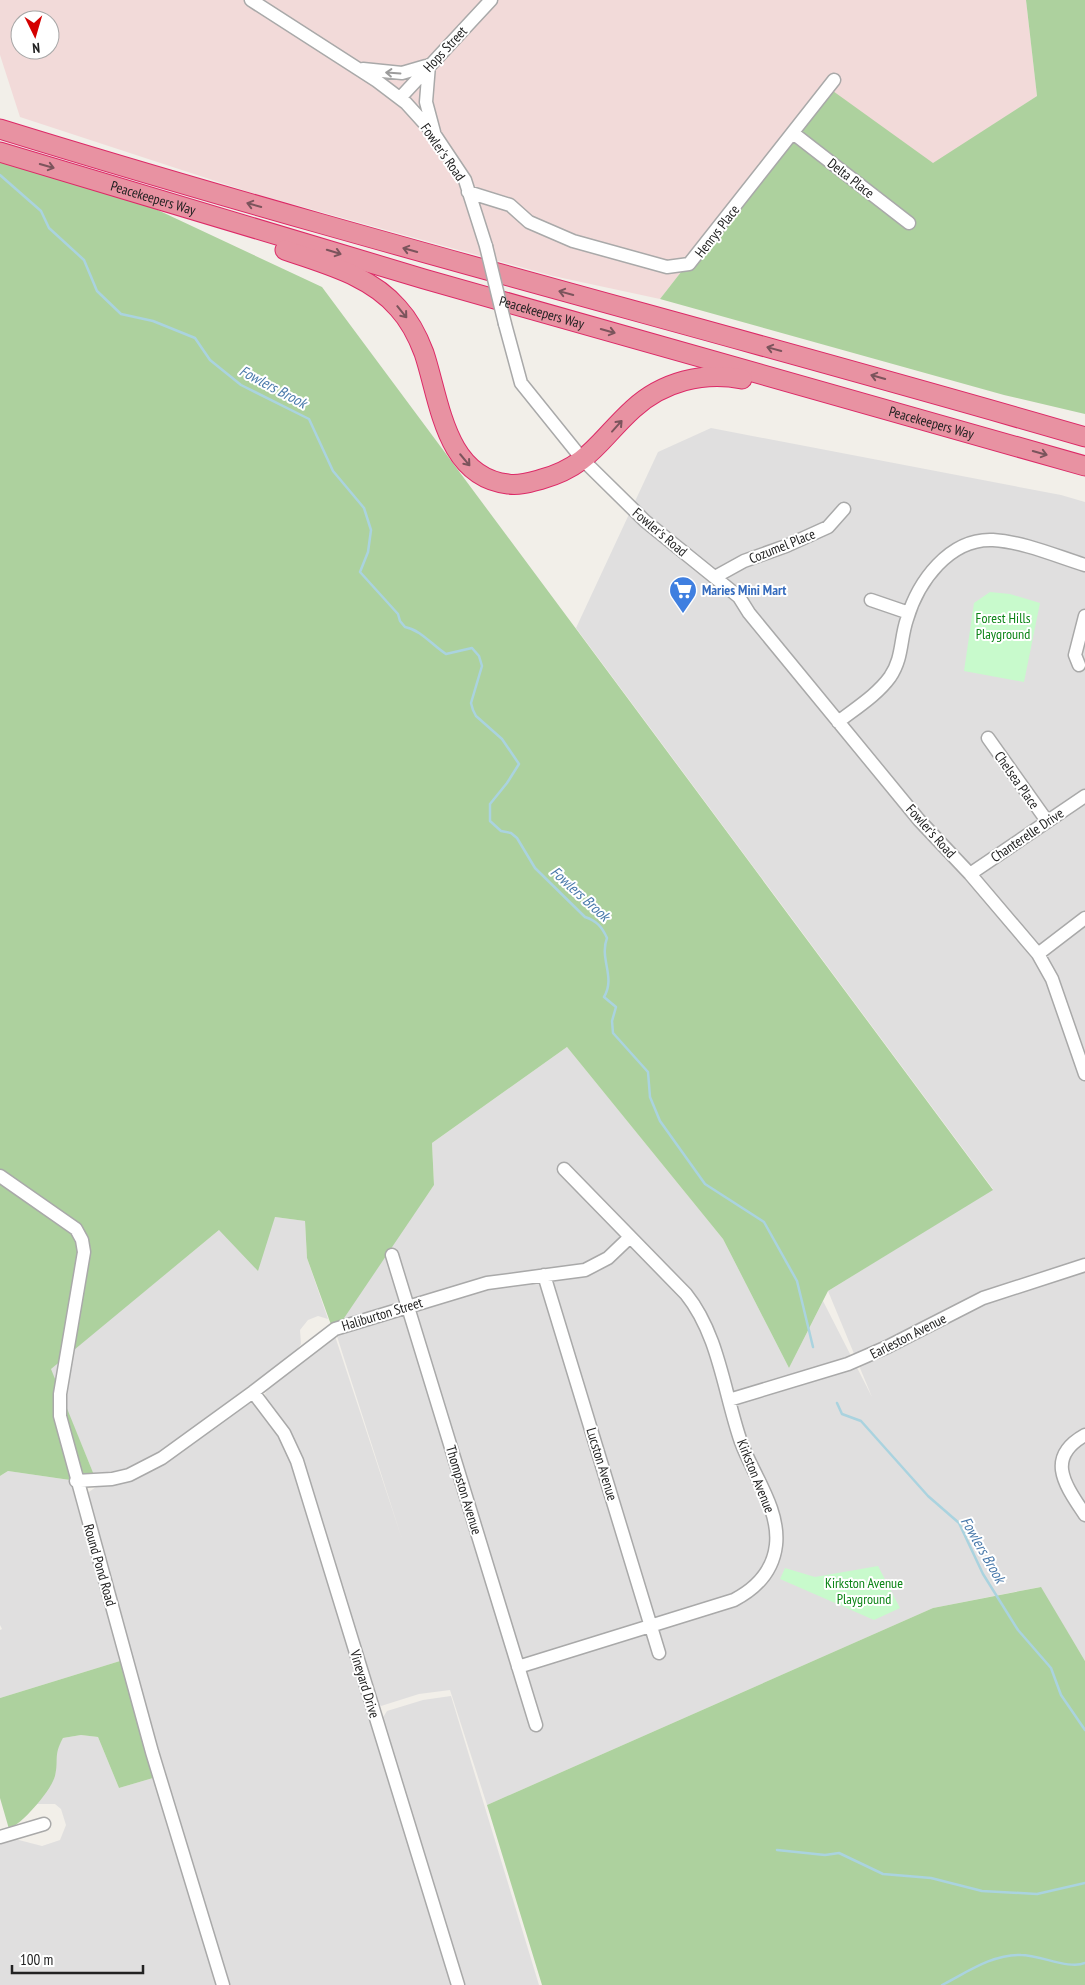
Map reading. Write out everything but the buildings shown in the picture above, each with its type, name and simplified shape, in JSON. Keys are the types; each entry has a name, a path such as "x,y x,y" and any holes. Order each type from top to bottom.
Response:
{"highway":[{"name":"Peacekeepers Way","path":"0,130 428,256 925,390 1085,437"},
{"name":"Peacekeepers Way","path":"0,152 434,282 1085,466"},
{"path":"187,208 239,232 340,269 382,292 397,306 418,336 439,409 454,447 466,464 480,475 494,482 510,485 528,483 547,478 583,460 597,449 644,399 677,382 696,378 718,376 737,378 919,420"},
{"path":"925,390 1085,425"}],"street":[{"name":"Fowler's Road","path":"251,0 400,98 435,135 465,180 486,246 521,383 583,460 645,521 739,597 749,613 919,820 970,874 1038,954 1052,979 1085,1074"},
{"name":"Hops Street","path":"400,98 491,0"},
{"path":"357,68 402,74 429,65 426,102 435,135"},
{"name":"Henrys Place","path":"468,192 510,205 529,222 573,241 654,264 678,267 689,264 834,80"},
{"name":"Delta Place","path":"793,133 909,223"},
{"name":"Cozumel Place","path":"715,577 744,560 786,546 828,526 844,509"},
{"path":"838,722 868,699 890,677 902,651 909,613 918,593 935,565 963,546 992,540 1031,548 1085,564"},
{"path":"871,600 909,613"},
{"path":"1078,665 1075,654 1085,616"},
{"name":"Chelsea Place","path":"988,738 1047,822"},
{"name":"Chanterelle Drive","path":"970,874 1085,796"},
{"path":"1038,954 1085,918"},
{"name":"Kirkston Avenue","path":"518,1667 720,1605 748,1593 767,1572 773,1560 776,1531 773,1516 741,1441 700,1314 686,1294 564,1169"},
{"name":"Round Pond Road","path":"0,1176 76,1229 82,1240 84,1252 60,1394 60,1416 76,1481 162,1786 223,1985"},
{"name":"Haliburton Street","path":"76,1481 112,1479 144,1468 182,1444 254,1392 335,1329 488,1283 577,1272 594,1267 608,1258 630,1236"},
{"name":"Thompston Avenue","path":"392,1255 536,1725"},
{"name":"Earleston Avenue","path":"729,1400 848,1364 1000,1291 1085,1265"},
{"name":"Lucston Avenue","path":"544,1275 659,1653"},
{"name":"Vineyard Drive","path":"254,1392 284,1433 297,1461 458,1985"},
{"path":"1085,1434 1066,1450 1061,1467 1066,1485 1085,1515"},
{"path":"0,1837 44,1824"}],"shaded area":[{"path":"0,0 1026,0 1037,96 933,164 826,87 660,299 553,276 252,193 20,117 0,55"},
{"path":"711,428 1061,495 1085,502 1085,1661 1040,1587 933,1608 487,1805 450,1690 419,1694 381,1706 377,1704 301,1456 267,1401 265,1394 268,1388 329,1343 334,1333 402,1539 334,1327 434,1185 432,1143 567,1047 723,1239 789,1368 823,1301 872,1397 828,1291 993,1189 576,628 658,452"},
{"path":"275,1217 305,1221 307,1258 328,1319 318,1316 308,1320 300,1330 301,1344 296,1351 161,1451 134,1467 94,1475 50,1369 219,1230"},
{"path":"252,1403 257,1405 280,1436 291,1462 452,1985 229,1985 173,1800 86,1494 96,1487 113,1485 147,1473 186,1449 246,1404"},
{"path":"8,1471 70,1480 120,1661 0,1698 0,1630 2,1629 0,1625 0,1476"},
{"path":"451,1696 539,1985 463,1985 382,1719 387,1711 423,1700"},
{"path":"81,1735 98,1737 119,1788 153,1778 218,1985 0,1985 0,1843 15,1839 42,1846 60,1840 66,1825 61,1809 55,1804 37,1804 55,1777 56,1751 63,1738"}],"green space":[{"path":"1026,0 1085,0 1085,414 1004,395 660,299 826,86 933,163 1037,96"},
{"path":"0,159 147,205 322,287 993,1190 828,1291 789,1368 723,1239 567,1047 432,1143 434,1185 334,1333 307,1258 305,1221 275,1217 258,1271 219,1230 51,1369 94,1475 72,1477 70,1480 8,1471 0,1476"},
{"name":"Forest Hills Playground","path":"990,592 1010,594 1040,603 1024,682 964,671 974,603"},
{"name":"Kirkston Avenue Playground","path":"878,1566 900,1608 874,1620 780,1579 785,1568 815,1577"},
{"path":"1041,1587 1085,1661 1085,1985 542,1985 487,1805 933,1608"},
{"path":"120,1661 153,1778 119,1788 98,1737 81,1735 63,1738 57,1754 55,1776 48,1790 21,1821 9,1829 0,1798 0,1698"}],"waterway":[{"name":"Fowlers Brook","path":"0,175 41,211 49,228 84,260 97,291 121,314 153,321 195,338 210,360 241,385 309,419 333,471 364,508 371,530 368,552 360,572 398,614 400,621 405,627 421,634 446,654 472,648 479,656 482,666 471,703 473,710 476,716 502,739 519,764 490,804 490,821 501,831 511,833 517,838 535,868 585,917 599,925 603,931 607,938 605,953 608,975 607,990 604,997 616,1007 612,1021 613,1033 648,1072 650,1097 660,1121 705,1184 764,1222 797,1281 813,1347"},
{"name":"Fowlers Brook","path":"837,1403 842,1414 861,1421 928,1496 959,1523 983,1574 1018,1630 1051,1668 1061,1695 1085,1730"},
{"path":"777,1850 825,1855 839,1853 883,1874 931,1878 982,1891 1037,1894 1085,1883"},
{"path":"942,1985 980,1965 1010,1956 1029,1956 1071,1965 1085,1963"}],"place":[{"name":"Maries Mini Mart","path":"683,614"}]}
